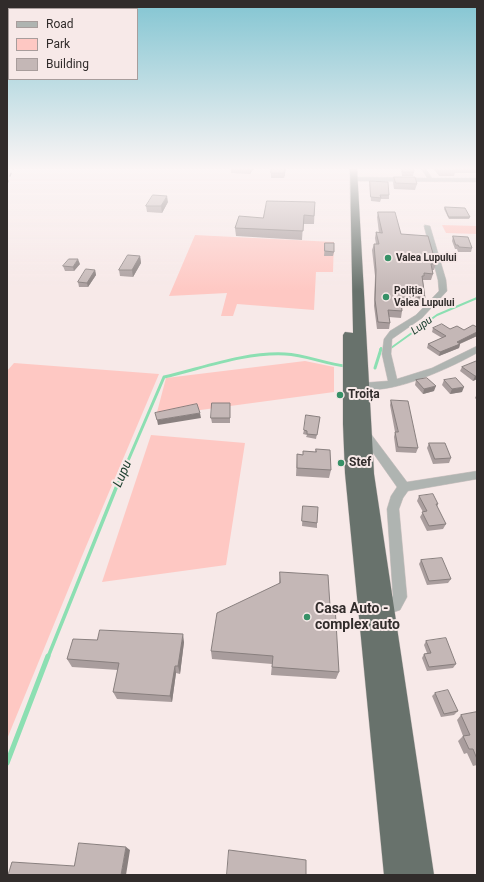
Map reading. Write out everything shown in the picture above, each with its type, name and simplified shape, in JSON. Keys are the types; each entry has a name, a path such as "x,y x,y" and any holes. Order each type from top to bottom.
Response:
{"highway":[{"path":"349,209 357,369 364,432 367,482 420,875"},
{"path":"354,209 357,369 353,473 398,875"}],"street":[{"path":"394,383 390,378 386,346 387,340 390,335 424,312 443,291 442,280 427,226"},
{"path":"357,369 394,383 447,366 477,349"},
{"path":"364,432 404,487"},
{"path":"383,609 395,605 400,597 393,509 397,496 404,487 477,475"}],"green space":[{"path":"442,225 477,226 477,234 446,233"},
{"path":"195,235 334,242 333,272 316,272 314,310 237,304 233,316 221,316 227,293 169,296"},
{"path":"305,361 334,367 334,392 156,416 166,378"},
{"path":"14,363 159,374 7,739 7,371"},
{"path":"151,435 245,443 226,565 102,582"}],"building":[{"path":"265,209 314,209 314,216 304,215 303,231 235,228 239,216 263,218"},
{"path":"446,209 466,209 470,217 449,217"},
{"path":"378,212 395,212 401,234 428,236 436,264 431,264 433,274 424,273 424,276 422,276 425,298 418,297 418,300 401,298 402,311 388,310 390,323 378,322 375,300 376,270 374,244 379,244 376,232 382,233"},
{"path":"453,236 468,237 472,248 459,247 456,245"},
{"path":"325,243 334,243 334,252 325,251"},
{"path":"128,255 140,256 132,270 119,270"},
{"path":"69,259 78,259 73,267 63,266"},
{"path":"86,269 95,270 87,283 78,282"},
{"path":"442,324 450,329 457,326 464,330 473,325 477,327 477,332 457,342 460,344 440,352 428,344 446,336 433,328"},
{"path":"477,361 477,376 462,367"},
{"path":"427,378 436,386 424,389 416,380"},
{"path":"456,378 464,387 452,389 444,380"},
{"path":"391,400 408,401 418,448 398,447 395,432 398,432"},
{"path":"212,403 230,403 230,418 211,418"},
{"path":"197,404 200,413 157,420 155,413"},
{"path":"306,415 320,417 317,435 307,434 307,431 304,430"},
{"path":"429,443 445,443 451,458 435,459"},
{"path":"316,449 330,450 331,470 297,468 297,454 303,455 303,451 316,452"},
{"path":"433,494 438,504 436,504 446,524 429,526 422,512 427,511 419,496"},
{"path":"303,506 318,507 317,523 302,521"},
{"path":"442,558 451,579 429,581 421,560"},
{"path":"280,572 328,575 330,606 335,606 339,672 272,667 273,656 211,651 217,613 280,583"},
{"path":"100,630 183,634 178,666 175,666 170,696 113,692 119,663 67,659 73,639 97,640"},
{"path":"446,638 456,664 429,667 424,654 431,653 426,641"},
{"path":"448,690 458,711 444,714 435,693"},
{"path":"477,712 477,759 473,749 469,749 463,736 470,735 461,715"},
{"path":"79,843 126,847 121,875 8,875 12,862 74,866"},
{"path":"229,850 306,860 306,875 227,875"}],"waterway":[{"name":"Lupu","path":"391,348 437,315 477,298"},
{"name":"Lupu","path":"375,368 381,349"},
{"name":"Lupu","path":"118,484 164,377 224,361 255,355 270,354 293,355 346,366"},
{"name":"Lupu","path":"48,657 118,483"},
{"name":"Lupu","path":"7,763 48,656"}],"place":[{"name":"Valea Lupului","path":"388,258"},
{"name":"Poliția Valea Lupului","path":"386,297"},
{"name":"Troița","path":"340,395"},
{"name":"Stef","path":"341,463"},
{"name":"Casa Auto - complex auto","path":"307,617"}]}
